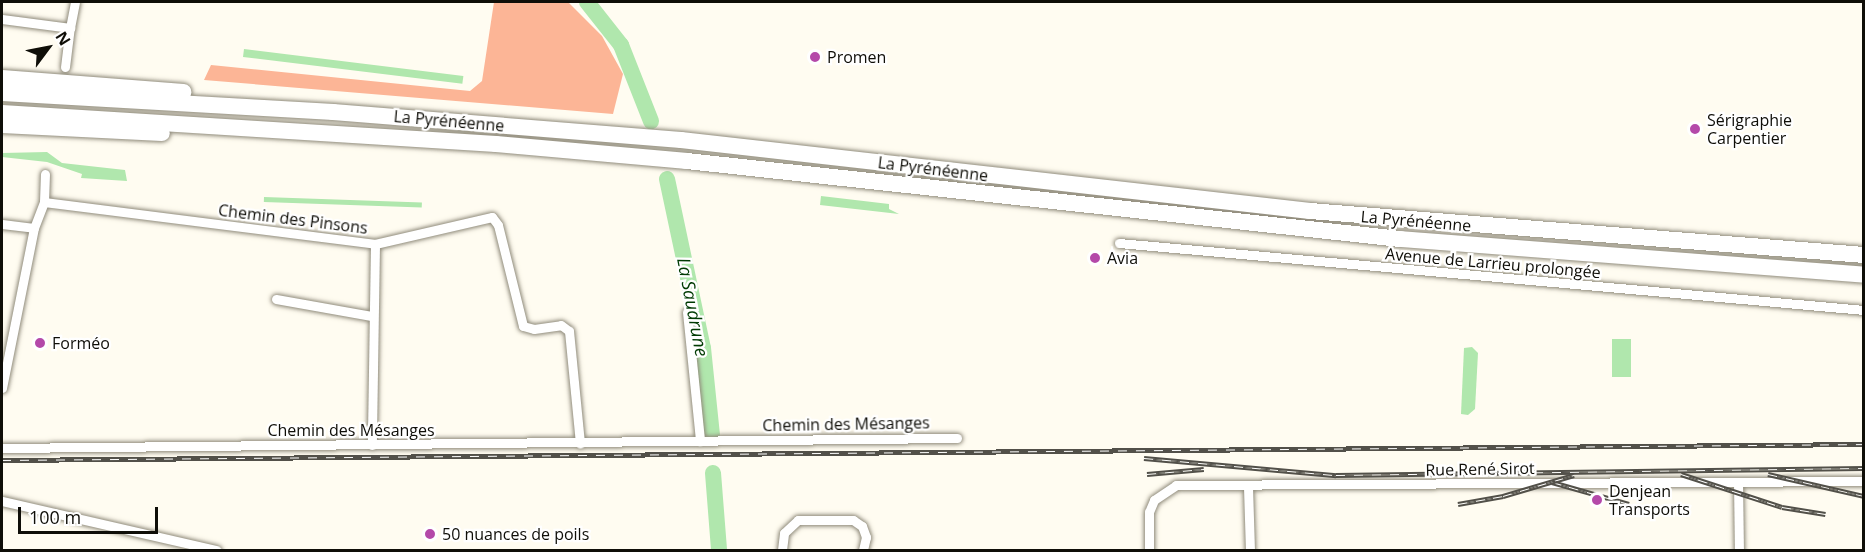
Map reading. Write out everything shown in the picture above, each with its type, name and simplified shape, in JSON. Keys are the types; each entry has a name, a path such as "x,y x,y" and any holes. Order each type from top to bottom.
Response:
{"highway":[{"path":"2,78 189,92 210,104"},
{"name":"La Pyrénéenne","path":"2,93 210,104 681,140 1321,212 1863,255"},
{"name":"La Pyrénéenne","path":"2,113 352,133 687,160 1400,239 1863,275"},
{"path":"2,124 340,141 352,133"},
{"path":"2,132 33,132 47,126"}],"street":[{"path":"65,67 75,2"},
{"path":"2,19 70,28"},
{"path":"2,388 34,228 44,202 45,174"},
{"name":"Chemin des Pinsons","path":"44,202 375,244 371,316 372,445"},
{"path":"375,244 492,217 498,225 522,326 534,329 561,325 569,331 580,443"},
{"path":"2,224 34,228"},
{"name":"Avenue de Larrieu prolongée","path":"1119,243 1863,310"},
{"path":"276,299 371,316"},
{"path":"687,312 700,441"},
{"name":"Chemin des Mésanges","path":"2,448 957,438"},
{"name":"Rue René Sirot","path":"1149,550 1149,512 1154,500 1168,487 1863,481"},
{"path":"1738,482 1739,550"},
{"path":"1248,487 1250,550"},
{"path":"2,501 216,550"},
{"path":"782,550 784,533 798,520 853,520 862,526 866,537 863,550"}],"shaded area":[{"path":"494,2 568,2 602,36 623,74 613,114 204,80 211,65 470,91 482,81"},
{"path":"244,49 463,76 462,84 243,57"},
{"path":"47,152 62,163 125,170 127,181 81,178 82,174 47,162 2,157 2,153"},
{"path":"821,196 889,204 889,209 899,214 820,205"},
{"path":"264,197 422,203 422,208 264,202"},
{"path":"1612,339 1631,339 1631,377 1612,377"},
{"path":"1472,347 1478,353 1475,409 1468,415 1461,414 1464,348"}],"waterway":[{"name":"La Saudrune","path":"587,2 621,45 651,121"},
{"name":"La Saudrune","path":"667,179 703,348 712,435"},
{"name":"La Saudrune","path":"713,473 719,550"}],"railway":[{"path":"2,460 1864,444"},
{"path":"1144,458 1336,475 1864,468"},
{"path":"1147,474 1204,469"},
{"path":"1681,474 1782,507 1825,514"},
{"path":"1768,474 1864,496"},
{"path":"1458,504 1503,496 1574,475"},
{"path":"1552,482 1629,504"}],"place":[{"name":"Promen","path":"815,57"},
{"name":"Sérigraphie Carpentier","path":"1695,129"},
{"name":"Avia","path":"1095,258"},
{"name":"Forméo","path":"40,343"},
{"name":"Denjean Transports","path":"1597,500"},
{"name":"50 nuances de poils","path":"430,534"}]}
